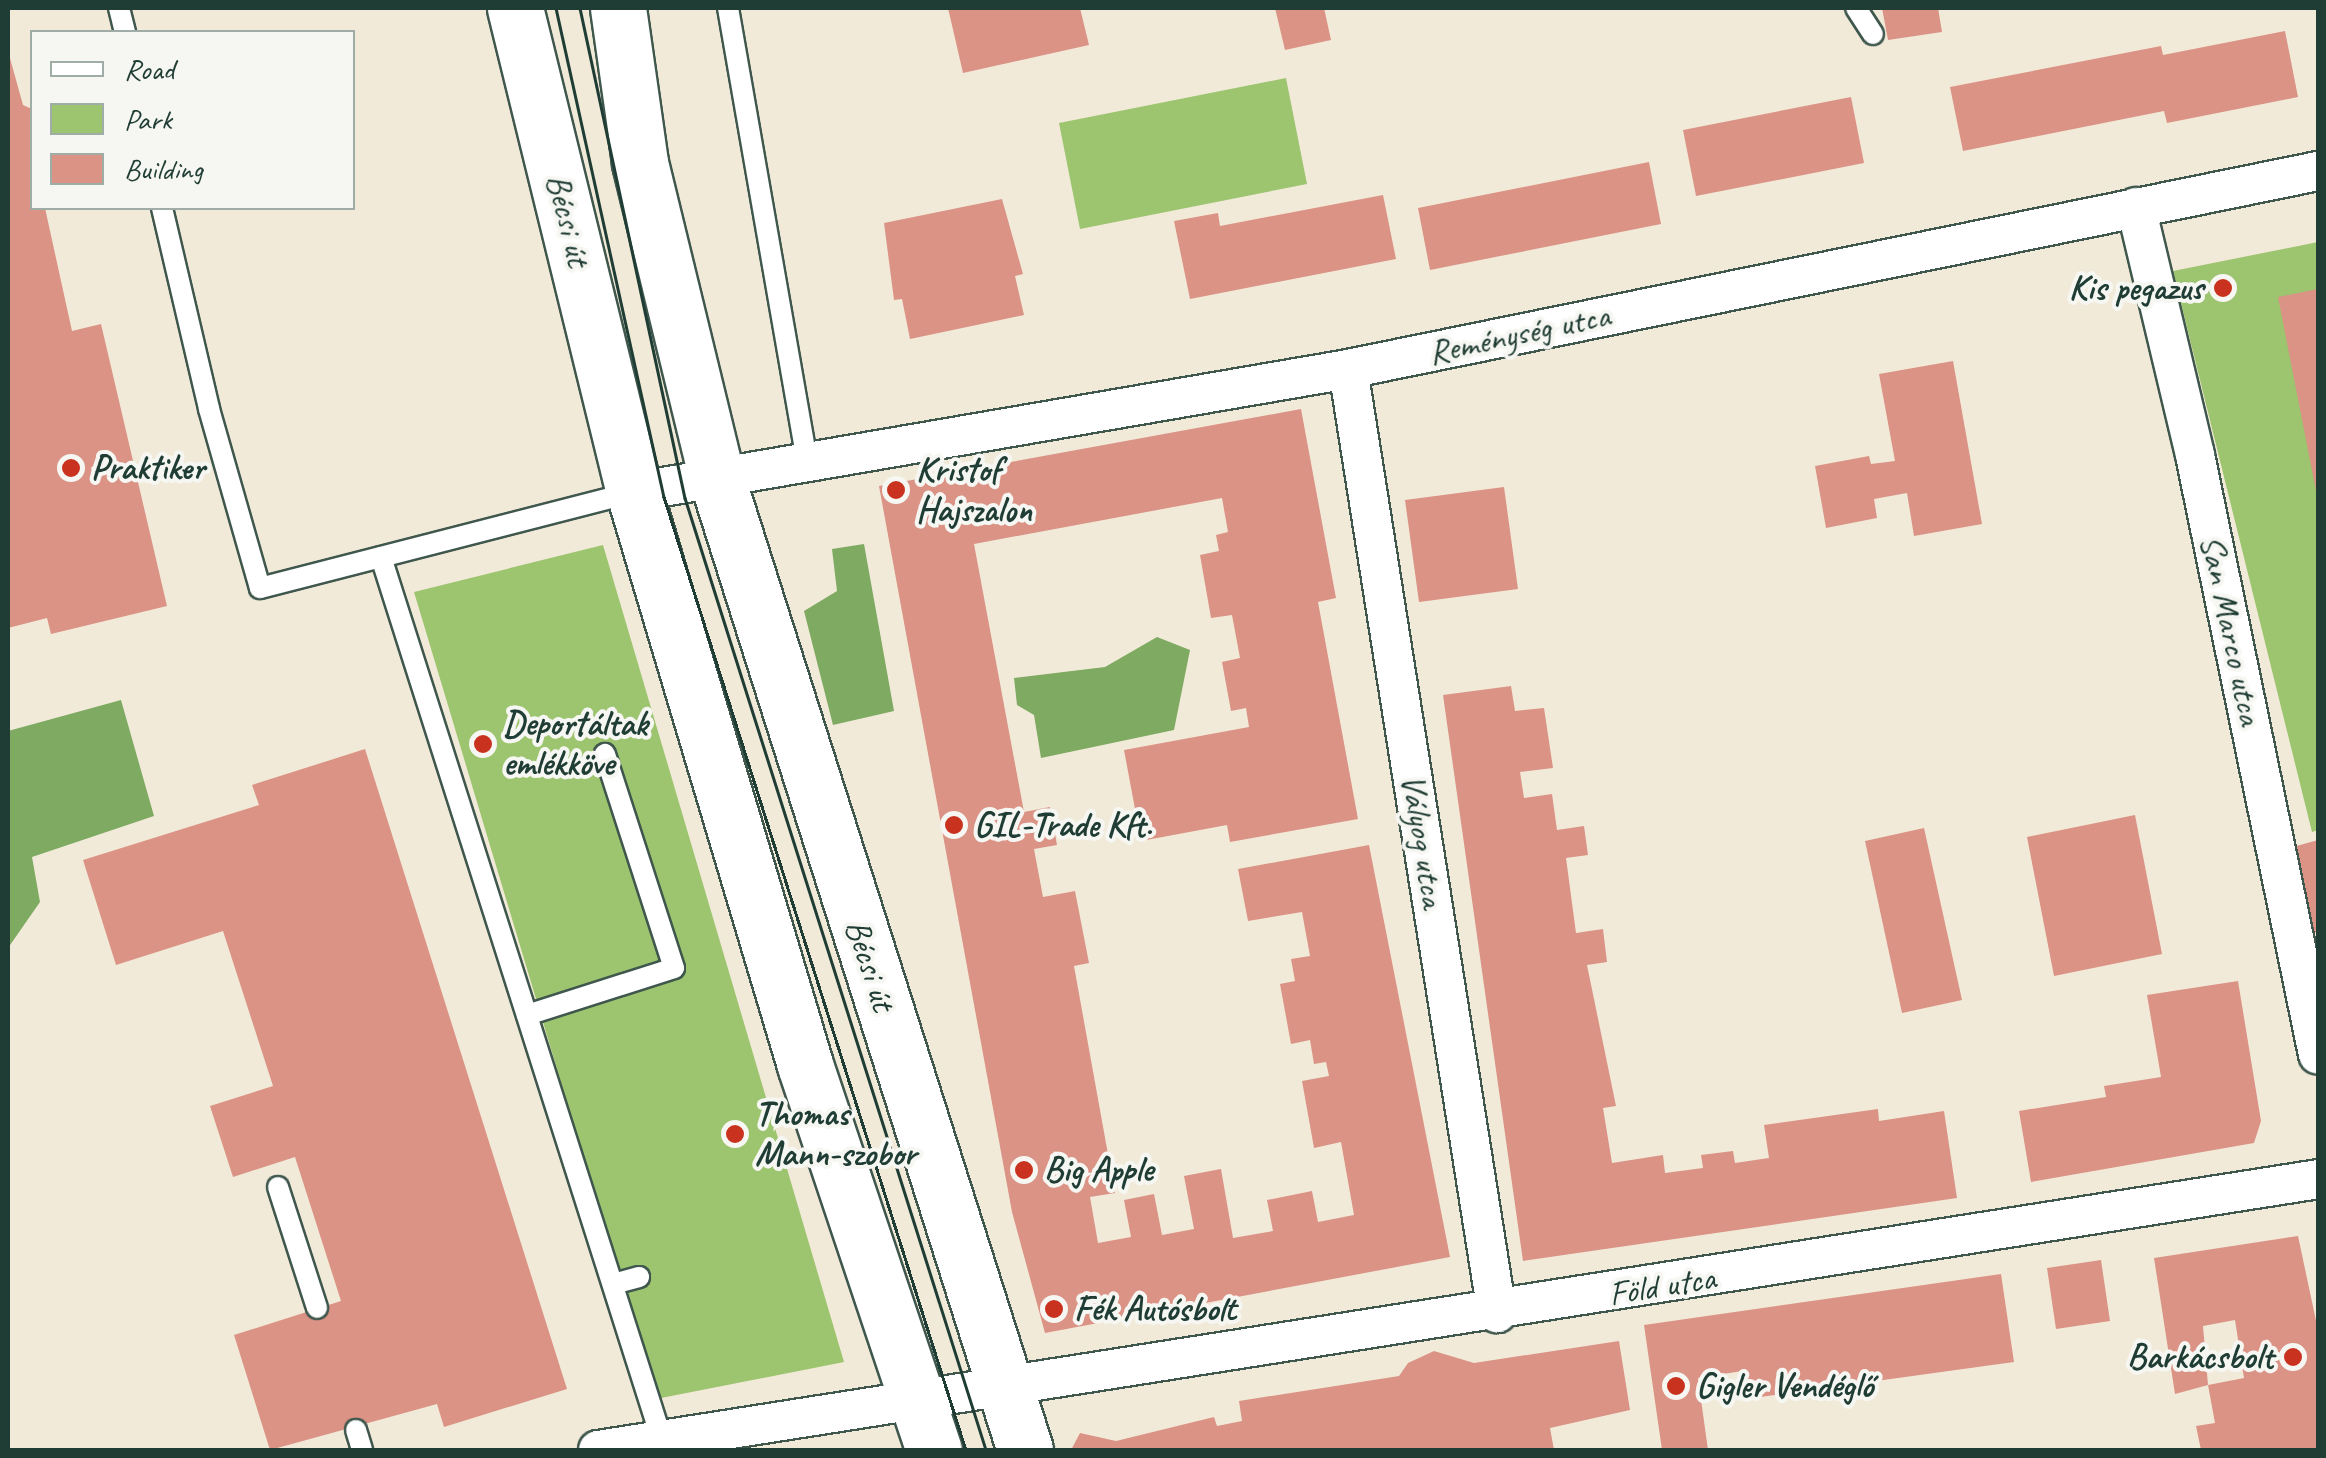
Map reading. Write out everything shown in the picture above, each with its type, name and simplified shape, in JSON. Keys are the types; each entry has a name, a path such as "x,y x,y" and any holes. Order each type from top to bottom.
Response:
{"main road":[{"name":"Bécsi út","path":"515,8 634,492 805,1065 934,1450"},
{"name":"Bécsi út","path":"618,8 640,164 717,479 1025,1450"}],"street":[{"name":"Reménység utca","path":"717,479 1348,369 2318,171"},
{"name":"San Marco utca","path":"2136,206 2196,455 2318,1056"},
{"name":"Vályog utca","path":"1348,369 1497,1314"},
{"path":"634,492 717,479"},
{"name":"Föld utca","path":"598,1450 1004,1383 1497,1314 2318,1179"}],"lane":[{"path":"728,8 808,465"},
{"path":"1856,8 1873,34"},
{"path":"162,210 208,409 260,588 634,492"},
{"path":"381,557 662,1440"},
{"path":"526,1015 674,968 605,754"},
{"path":"278,1187 317,1308"},
{"path":"612,1284 639,1277"}],"green space":[{"path":"1286,78 1307,184 1080,229 1059,123"},
{"path":"2318,242 2318,830 2312,832 2173,271"},
{"path":"864,544 894,711 833,725 804,611 837,591 832,549"},
{"path":"603,545 844,1362 656,1399 414,592"},
{"path":"1157,637 1190,650 1174,730 1041,758 1034,715 1017,705 1014,678 1105,667"},
{"path":"121,700 154,816 32,857 40,902 8,948 8,731"}],"building":[{"path":"948,8 1080,8 1089,45 963,73"},
{"path":"1275,8 1324,8 1331,40 1285,50"},
{"path":"1882,8 1938,8 1942,32 1888,40"},
{"path":"2285,31 2298,97 2167,123 2164,111 1963,151 1950,87 2161,46 2163,55"},
{"name":"Praktiker","path":"8,51 23,105 30,108 30,210 45,210 72,331 101,324 167,606 51,634 47,618 8,628"},
{"path":"1851,97 1864,163 1696,196 1683,130"},
{"path":"1649,162 1661,224 1430,270 1418,208"},
{"path":"1383,195 1396,259 1190,299 1174,221 1218,213 1220,226"},
{"path":"1002,199 1023,274 1015,276 1024,315 910,339 902,299 894,300 884,223"},
{"path":"2318,289 2318,496 2317,496 2278,297"},
{"path":"1953,361 1982,524 1914,536 1907,493 1874,499 1877,518 1826,528 1815,466 1869,456 1871,464 1895,461 1879,374"},
{"path":"1301,409 1336,598 1318,602 1358,819 1230,842 1227,825 1141,841 1124,750 1249,727 1246,708 1231,711 1222,662 1240,658 1232,615 1211,618 1200,555 1219,551 1216,535 1228,532 1222,498 974,544 1024,812 1050,807 1057,845 1034,849 1043,897 1075,891 1089,963 1074,966 1115,1193 1090,1197 1098,1243 1131,1237 1124,1200 1154,1194 1162,1235 1194,1229 1184,1176 1221,1169 1233,1238 1273,1231 1267,1200 1312,1191 1318,1222 1354,1215 1341,1142 1314,1148 1302,1081 1329,1076 1326,1062 1314,1064 1310,1040 1291,1044 1280,984 1295,981 1291,959 1310,956 1302,912 1248,921 1238,869 1369,845 1450,1257 1045,1333 1012,1212 879,486"},
{"path":"1504,487 1518,589 1419,602 1405,500"},
{"path":"1511,686 1515,711 1544,708 1553,768 1520,772 1524,798 1552,794 1557,830 1584,826 1588,855 1566,858 1576,933 1603,929 1607,962 1587,965 1616,1106 1603,1108 1612,1163 1663,1155 1665,1173 1703,1168 1701,1155 1733,1151 1735,1163 1769,1158 1764,1125 1878,1109 1879,1121 1944,1111 1957,1198 1523,1261 1443,695"},
{"path":"365,749 567,1389 444,1427 437,1404 270,1450 234,1335 341,1301 295,1157 233,1177 210,1106 273,1086 223,931 116,965 83,860 259,805 252,785"},
{"path":"2135,815 2162,954 2054,976 2027,837"},
{"path":"1924,828 1962,1000 1902,1013 1865,841"},
{"path":"2318,840 2318,932 2313,933 2293,847"},
{"path":"2238,981 2261,1121 2254,1143 2031,1182 2019,1111 2106,1097 2104,1086 2161,1077 2147,995"},
{"path":"2298,1236 2318,1330 2318,1450 2201,1450 2196,1426 2215,1423 2208,1385 2175,1394 2154,1258","holes":["2235,1320 2244,1378 2208,1385 2203,1326"]},
{"path":"2101,1260 2110,1321 2056,1329 2047,1268"},
{"path":"2001,1274 2014,1362 1746,1399 1742,1371 1698,1378 1708,1450 1662,1450 1644,1325"},
{"path":"1619,1341 1630,1410 1550,1428 1554,1450 1071,1450 1080,1433 1116,1441 1214,1417 1217,1426 1242,1421 1239,1401 1399,1376 1408,1363 1434,1351 1474,1363"}],"tram line":[{"path":"556,8 664,497 966,1450"},
{"path":"580,8 685,498 986,1450"}],"place":[{"name":"Kis pegazus","path":"2223,288"},
{"name":"Praktiker","path":"71,468"},
{"name":"Kristof Hajszalon","path":"896,490"},
{"name":"Deportáltak emlékköve","path":"483,744"},
{"name":"GIL-Trade Kft.","path":"954,825"},
{"name":"Thomas Mann-szobor","path":"735,1134"},
{"name":"Big Apple","path":"1024,1170"},
{"name":"Fék Autósbolt","path":"1054,1309"},
{"name":"Barkácsbolt","path":"2293,1357"},
{"name":"Gigler Vendéglő","path":"1676,1386"}]}
